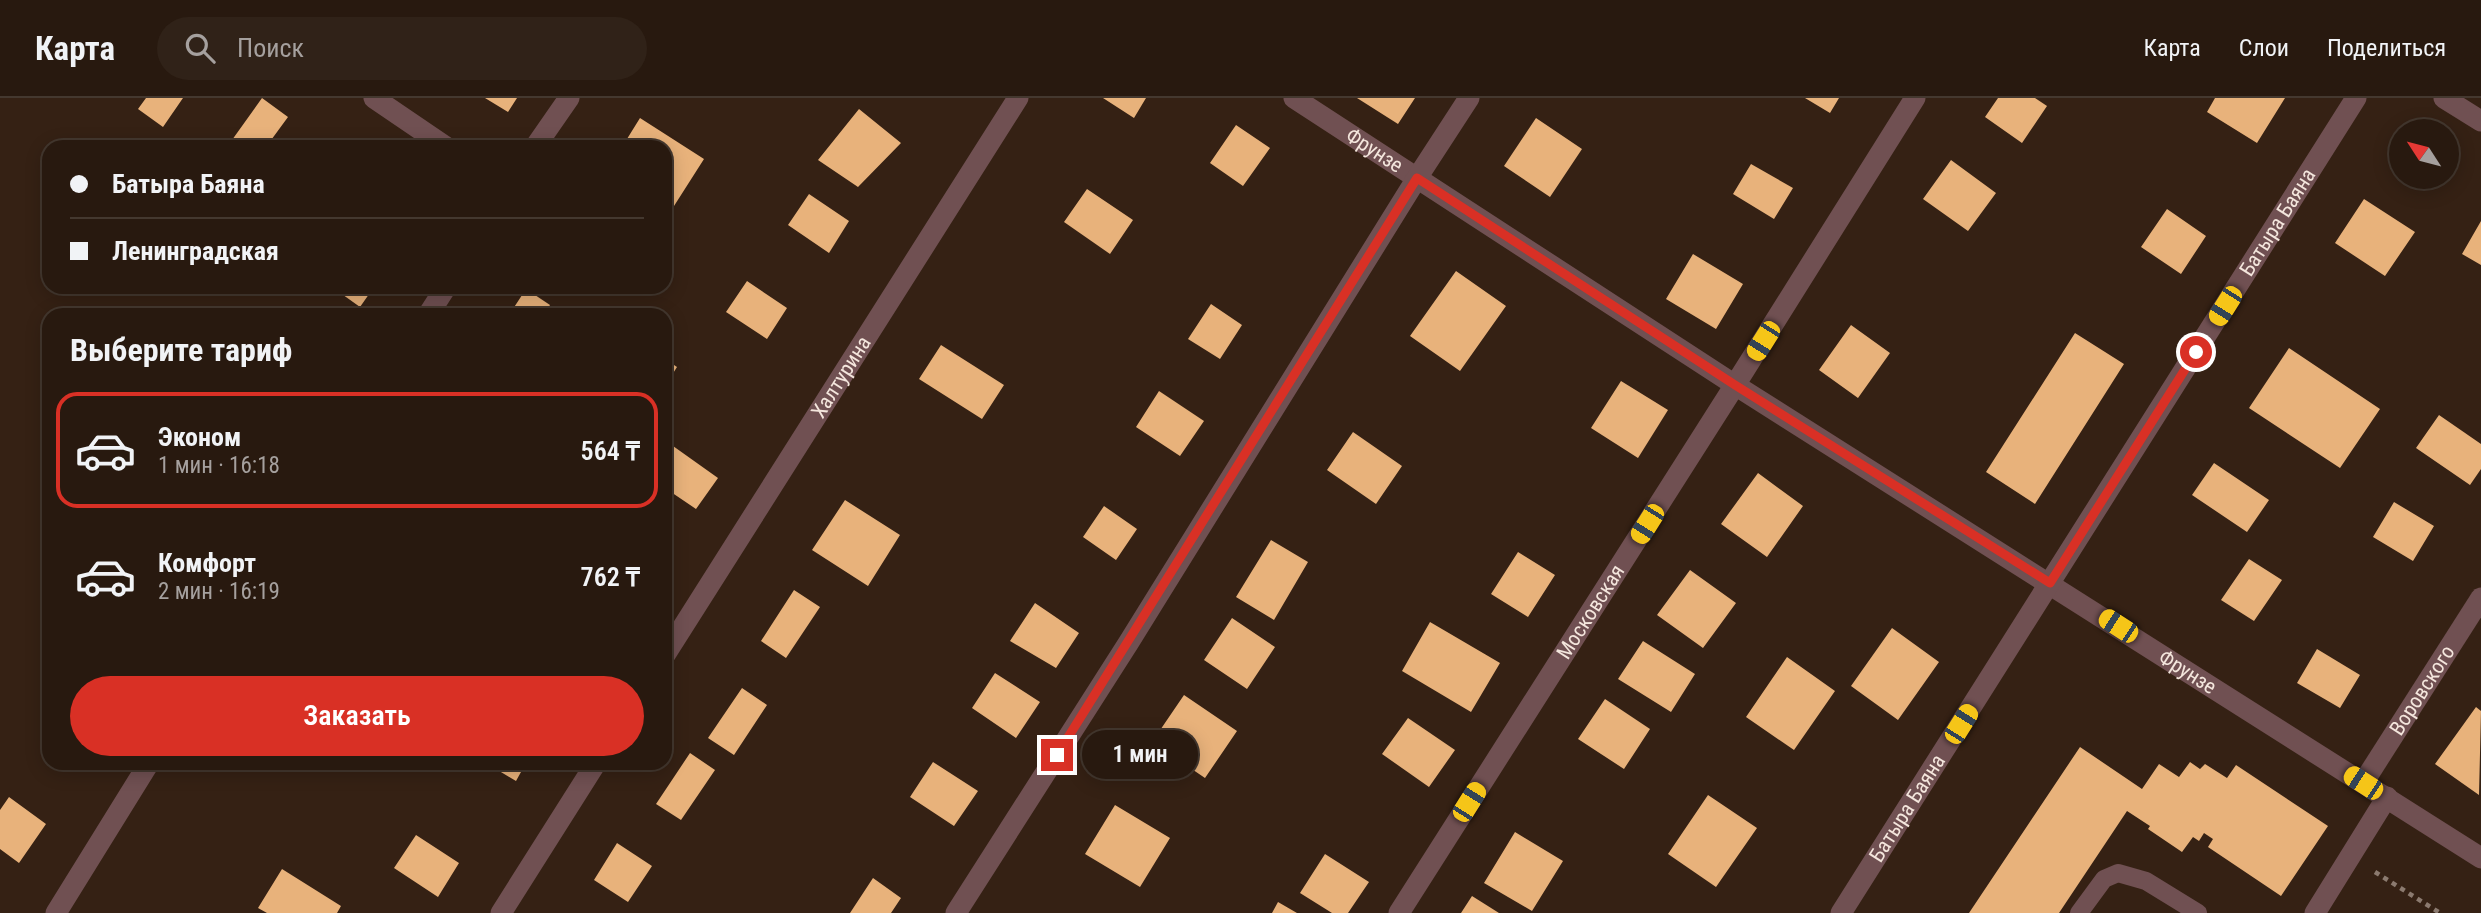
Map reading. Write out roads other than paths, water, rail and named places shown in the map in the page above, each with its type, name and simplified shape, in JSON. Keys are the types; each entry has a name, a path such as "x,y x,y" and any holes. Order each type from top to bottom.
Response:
{"street":[{"path":"374,98 436,140"},
{"path":"541,140 569,98"},
{"name":"Халтурина","path":"672,644 1018,98"},
{"name":"Фрунзе","path":"1294,98 1735,385 2481,858"},
{"path":"956,913 1469,98"},
{"name":"Московская","path":"1399,913 1914,98"},
{"name":"Батыра Баяна","path":"1841,913 2356,98"},
{"path":"2444,98 2481,121"},
{"name":"Воровского","path":"2363,783 2481,598"},
{"path":"56,913 145,770"},
{"path":"502,913 593,770"},
{"path":"2315,913 2387,797"}],"lane":[{"path":"2079,913 2104,879 2118,873 2147,881 2198,913"}]}
